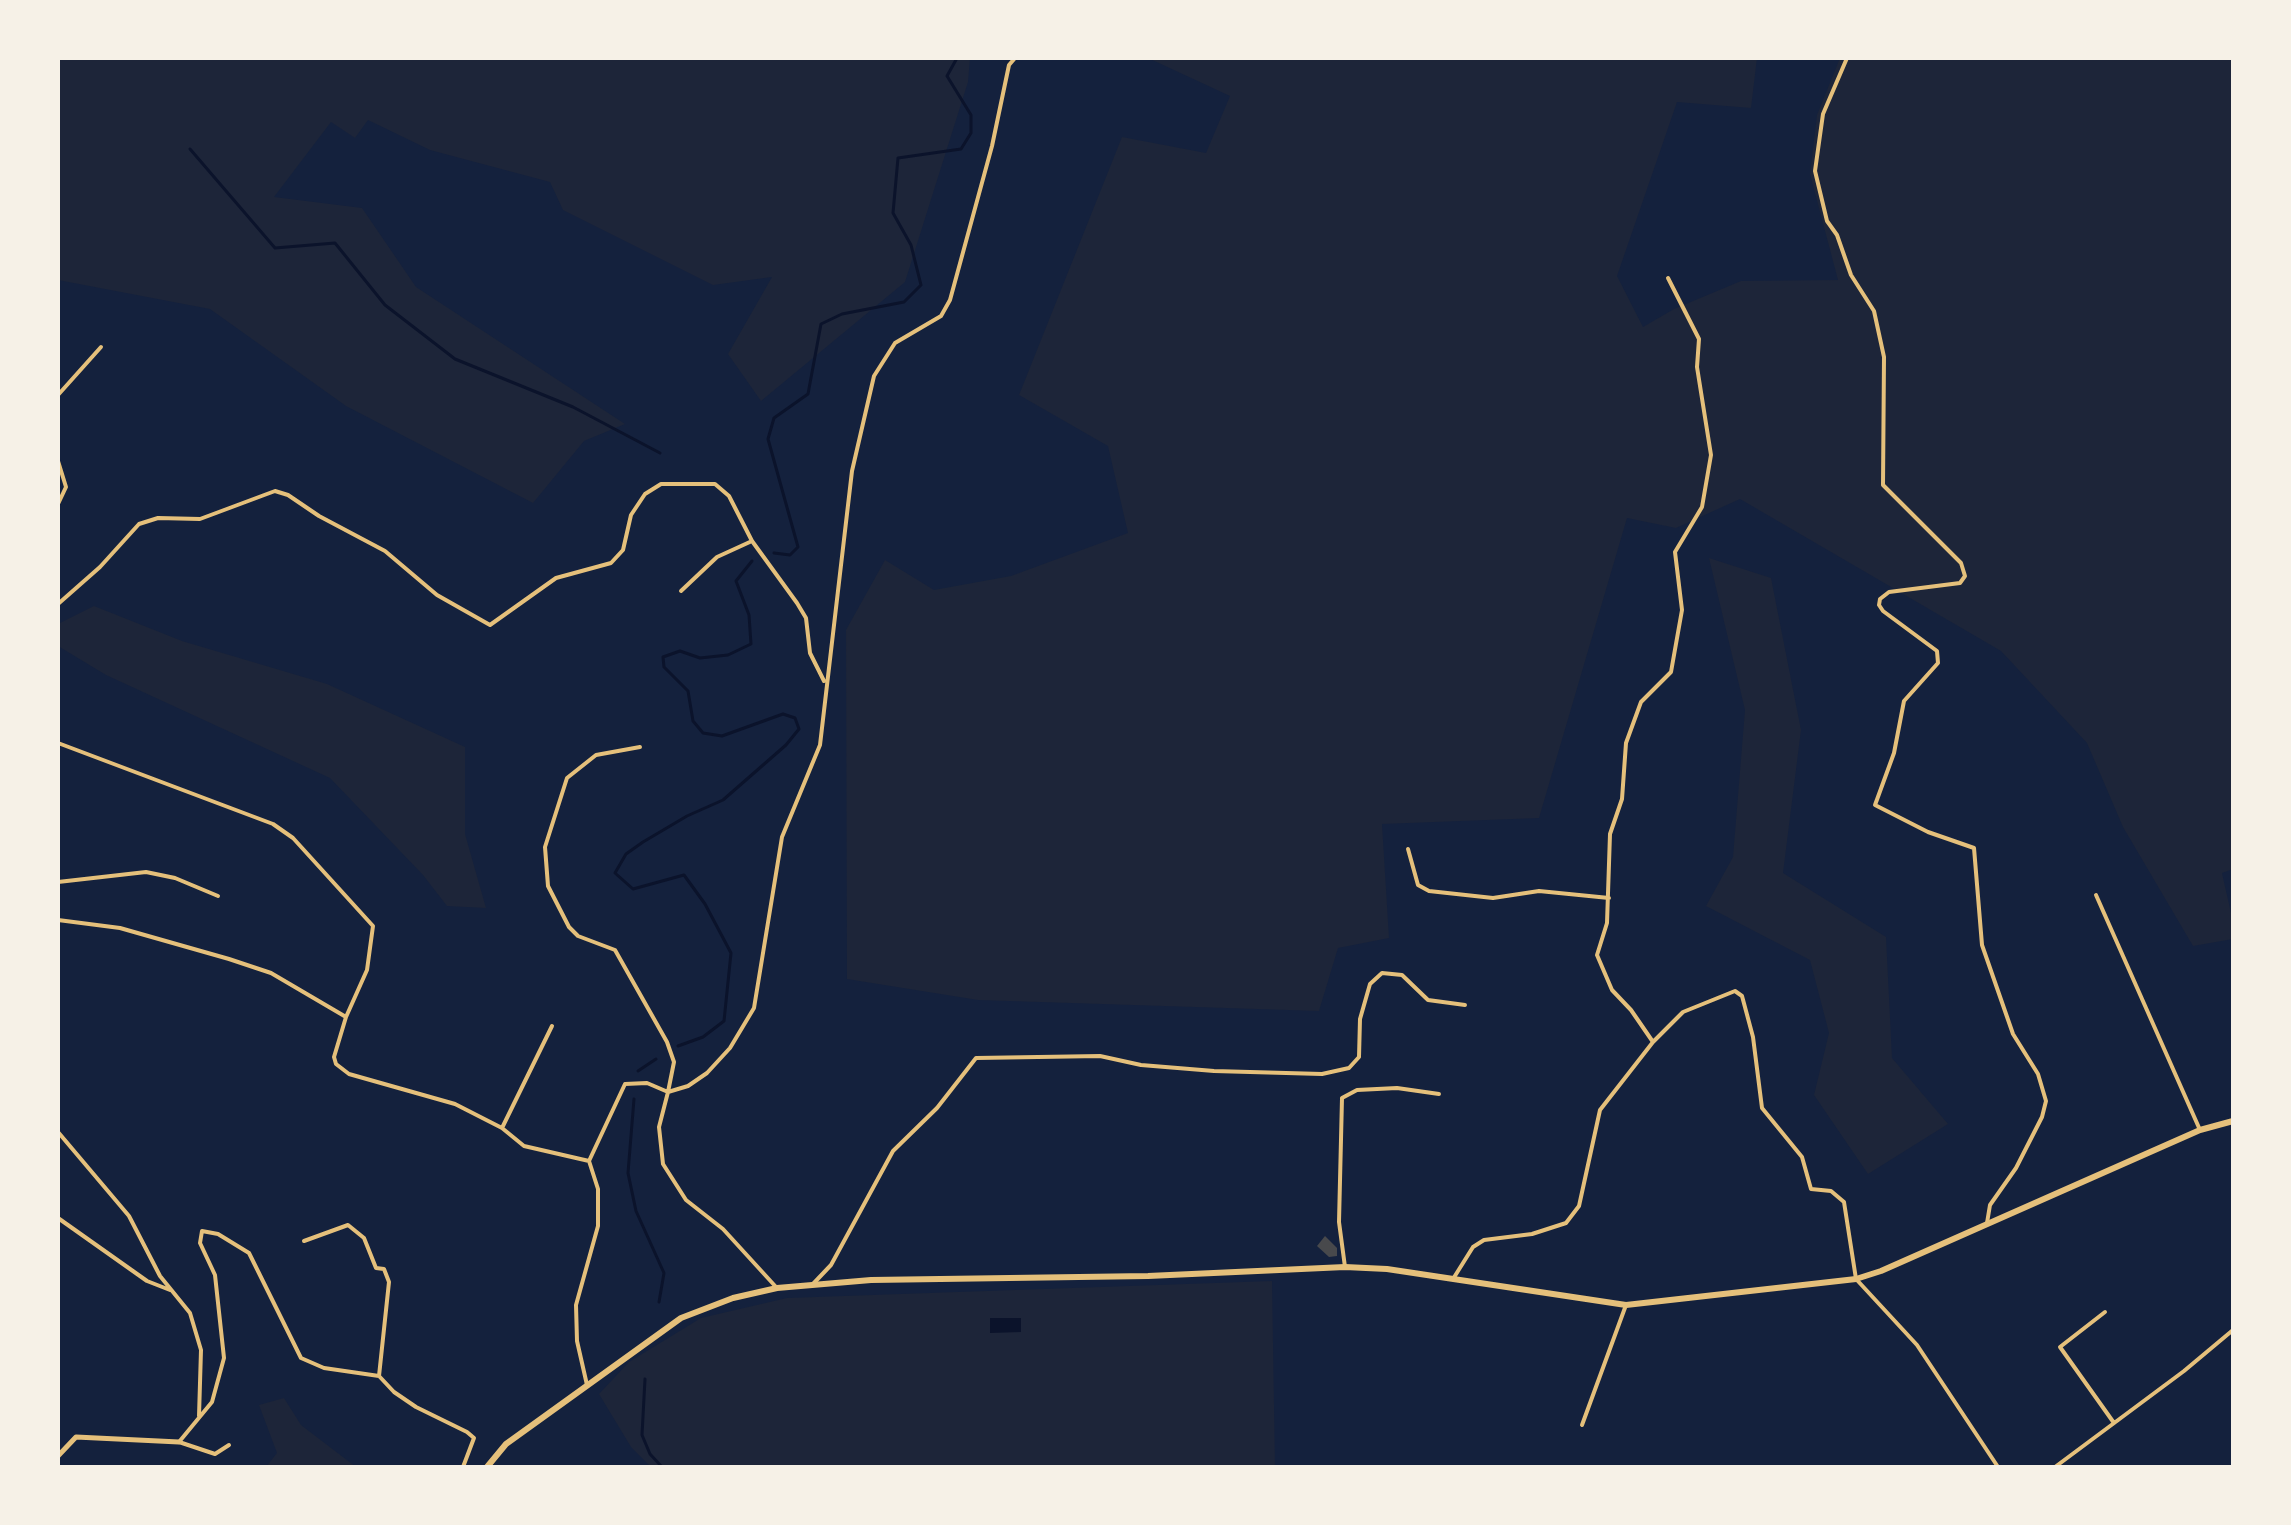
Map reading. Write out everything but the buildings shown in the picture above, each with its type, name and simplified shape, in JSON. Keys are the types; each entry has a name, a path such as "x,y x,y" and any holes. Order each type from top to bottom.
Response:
{"main road":[{"path":"487,1467 506,1444 681,1318 733,1298 777,1288 871,1280 1148,1276 1345,1267 1453,1279 1626,1305 1856,1279 1881,1271 2200,1130 2233,1121"}],"street":[{"path":"587,1385 577,1341 576,1305 598,1226 598,1189 589,1161 625,1084 647,1083 668,1092 688,1086 707,1073 730,1048 754,1008 774,869 782,837 820,745 852,471 874,376 895,343 941,316 950,300 992,146 1009,65 1015,58"},
{"path":"1847,58 1823,114 1815,171 1827,221 1837,235 1851,275 1874,311 1884,357 1883,485 1965,569 1960,583 1889,592 1880,599 1879,605 1883,611 1937,651 1938,663 1904,701 1894,753 1875,805 1928,832 1974,848 1982,945 2013,1034 2038,1074 2046,1101 2042,1117 2016,1168 1990,1205 1986,1225"},
{"path":"1653,1042 1603,977 1597,955 1607,923 1610,834 1622,799 1626,743 1641,702 1671,672 1682,610 1675,552 1702,507 1711,455 1697,367 1699,339 1668,278"},
{"path":"58,395 101,347"},
{"path":"58,461 66,487 58,504"},
{"path":"58,604 100,567 139,524 158,518 200,519 275,491 288,495 319,516 385,551 437,595 490,625 556,578 611,563 623,550 631,515 645,494 661,484 715,484 729,496 752,541 806,618 810,653 825,683"},
{"path":"681,591 717,557 752,541"},
{"path":"58,743 273,824 293,838 373,926 367,970 346,1017 334,1057 336,1064 349,1074 455,1104 502,1128 524,1146 589,1161"},
{"path":"640,747 596,755 567,778 545,847 548,886 569,927 578,936 615,950 667,1042 674,1062 659,1127 663,1164 686,1200 723,1229 777,1288"},
{"path":"1408,849 1418,885 1429,891 1493,898 1539,891 1609,898"},
{"path":"58,882 146,872 175,878 218,896"},
{"path":"2096,895 2200,1130"},
{"path":"58,920 120,928 271,973 346,1017"},
{"path":"812,1285 831,1265 893,1151 937,1108 976,1058 1100,1056 1141,1065 1214,1071 1322,1074 1349,1068 1359,1057 1360,1019 1370,984 1382,973 1402,975 1428,1000 1465,1005"},
{"path":"1453,1279 1473,1247 1484,1240 1532,1234 1566,1223 1579,1206 1600,1110 1653,1042 1683,1012 1735,991 1742,996 1753,1037 1762,1108 1802,1157 1811,1189 1831,1191 1844,1202 1856,1279 1917,1345 1998,1467"},
{"path":"502,1128 552,1026"},
{"path":"1345,1267 1339,1222 1342,1098 1357,1090 1397,1088 1439,1094"},
{"path":"58,1132 129,1216 170,1290 190,1313 201,1350 199,1418"},
{"path":"58,1218 136,1274 170,1290"},
{"path":"304,1241 348,1225 364,1238 376,1268 384,1269 389,1282 379,1376"},
{"path":"179,1442 212,1402 224,1358 215,1275 200,1243 202,1231 218,1234 249,1253 289,1340 301,1358 324,1368 379,1376 405,1400 463,1429 474,1438 463,1467"},
{"path":"1582,1425 1626,1305"},
{"path":"2105,1312 2060,1347 2114,1423"},
{"path":"2055,1467 2233,1330"},
{"path":"58,1456 76,1437 179,1442 215,1454 229,1445"}],"shaded area":[{"path":"58,58 970,58 968,82 905,282 761,401 728,354 772,277 713,285 563,210 550,182 430,150 368,120 355,138 331,122 274,197 362,208 416,287 625,424 584,441 533,503 346,406 210,309 58,280"},
{"path":"1148,58 1757,58 1751,108 1677,102 1617,276 1643,327 1674,309 1741,281 1838,280 1810,174 1817,115 1840,58 2233,58 2233,869 2222,873 2233,922 2233,939 2193,946 2123,827 2087,743 2001,651 1740,499 1676,528 1627,518 1539,818 1382,824 1389,938 1338,948 1319,1011 978,1000 847,979 846,630 885,560 934,590 1011,576 1128,533 1108,446 1019,395 1122,137 1206,153 1230,96"},
{"path":"1709,558 1771,578 1801,730 1783,873 1886,937 1892,1058 1948,1124 1868,1174 1814,1095 1829,1033 1810,960 1706,906 1733,857 1745,710"},
{"path":"94,606 182,641 327,684 465,747 465,834 486,908 447,906 423,875 330,778 106,675 58,646 58,624"},
{"path":"1272,1281 1275,1467 651,1467 631,1447 599,1394 629,1362 701,1318 787,1298"},
{"path":"990,1318 1021,1318 1021,1332 990,1333"},
{"path":"284,1398 301,1425 356,1467 266,1467 277,1453 259,1405"}],"waterway":[{"path":"774,553 790,555 798,547 768,439 774,418 808,394 821,324 842,314 904,302 921,285 911,245 893,213 898,158 961,149 971,133 971,115 947,76 957,58"},
{"path":"190,149 275,248 335,243 385,305 455,359 573,407 660,453"},
{"path":"678,1046 703,1037 724,1021 731,953 705,904 684,875 633,889 615,873 626,854 643,842 687,816 723,800 786,745 799,729 795,718 783,714 722,736 703,733 693,721 688,691 664,667 663,657 680,651 700,658 728,655 751,644 749,615 736,581 752,561"},
{"path":"638,1071 656,1059"},
{"path":"634,1099 628,1173 636,1211 664,1273 659,1302"},
{"path":"645,1379 642,1435 650,1454 662,1467"}]}
